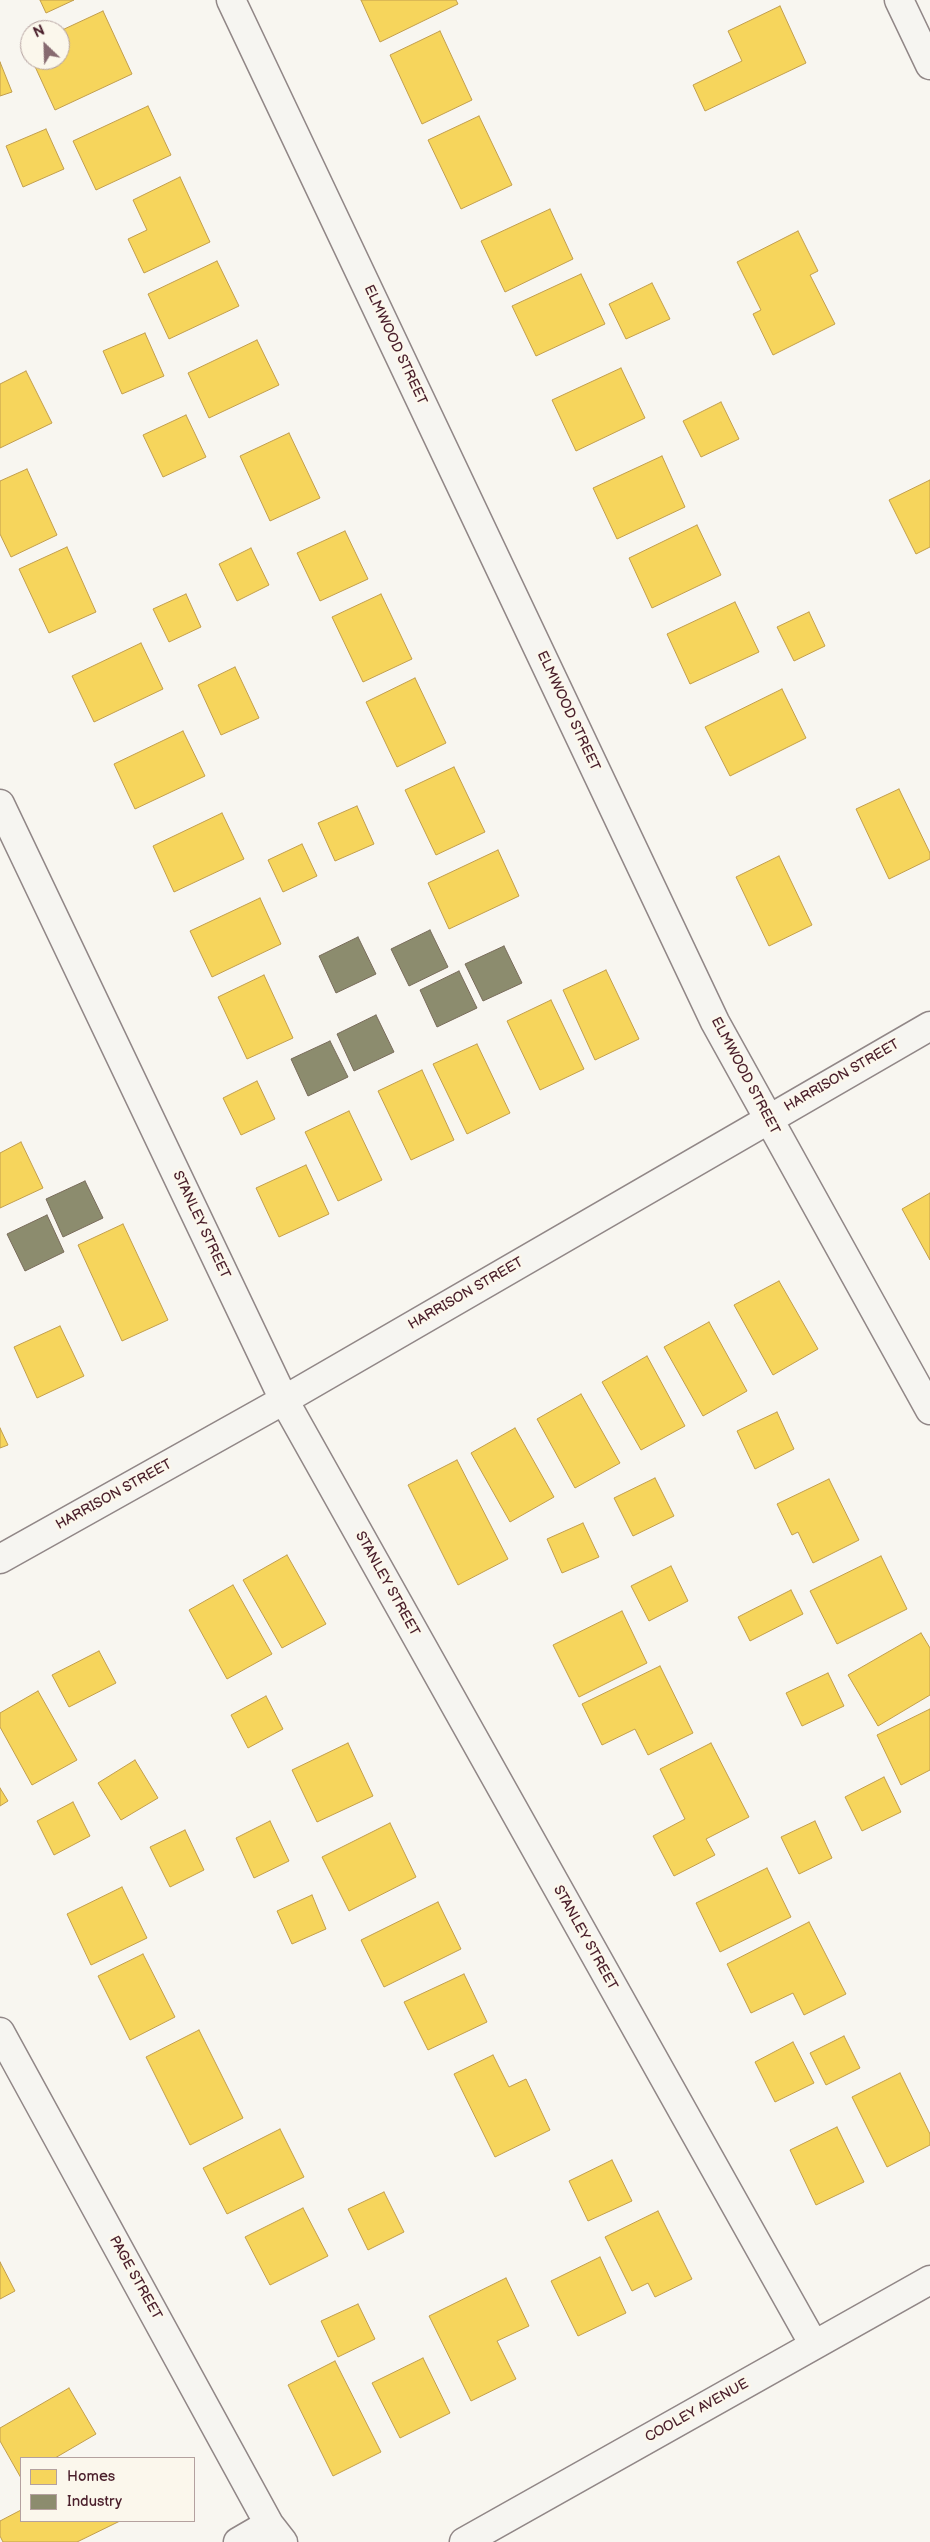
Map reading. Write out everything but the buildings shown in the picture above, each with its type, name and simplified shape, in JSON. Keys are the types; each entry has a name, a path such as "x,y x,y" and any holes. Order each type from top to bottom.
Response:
{"street":[{"name":"ELMWOOD STREET","path":"231,0 715,1022 930,1410"},
{"path":"899,0 930,65"},
{"name":"STANLEY STREET","path":"0,804 284,1400 814,2345"},
{"name":"HARRISON STREET","path":"0,1559 284,1400 767,1118 930,1026"},
{"name":"PAGE STREET","path":"0,2032 276,2533"},
{"name":"COOLEY AVENUE","path":"464,2542 930,2280"},
{"path":"238,2542 276,2533"}]}
